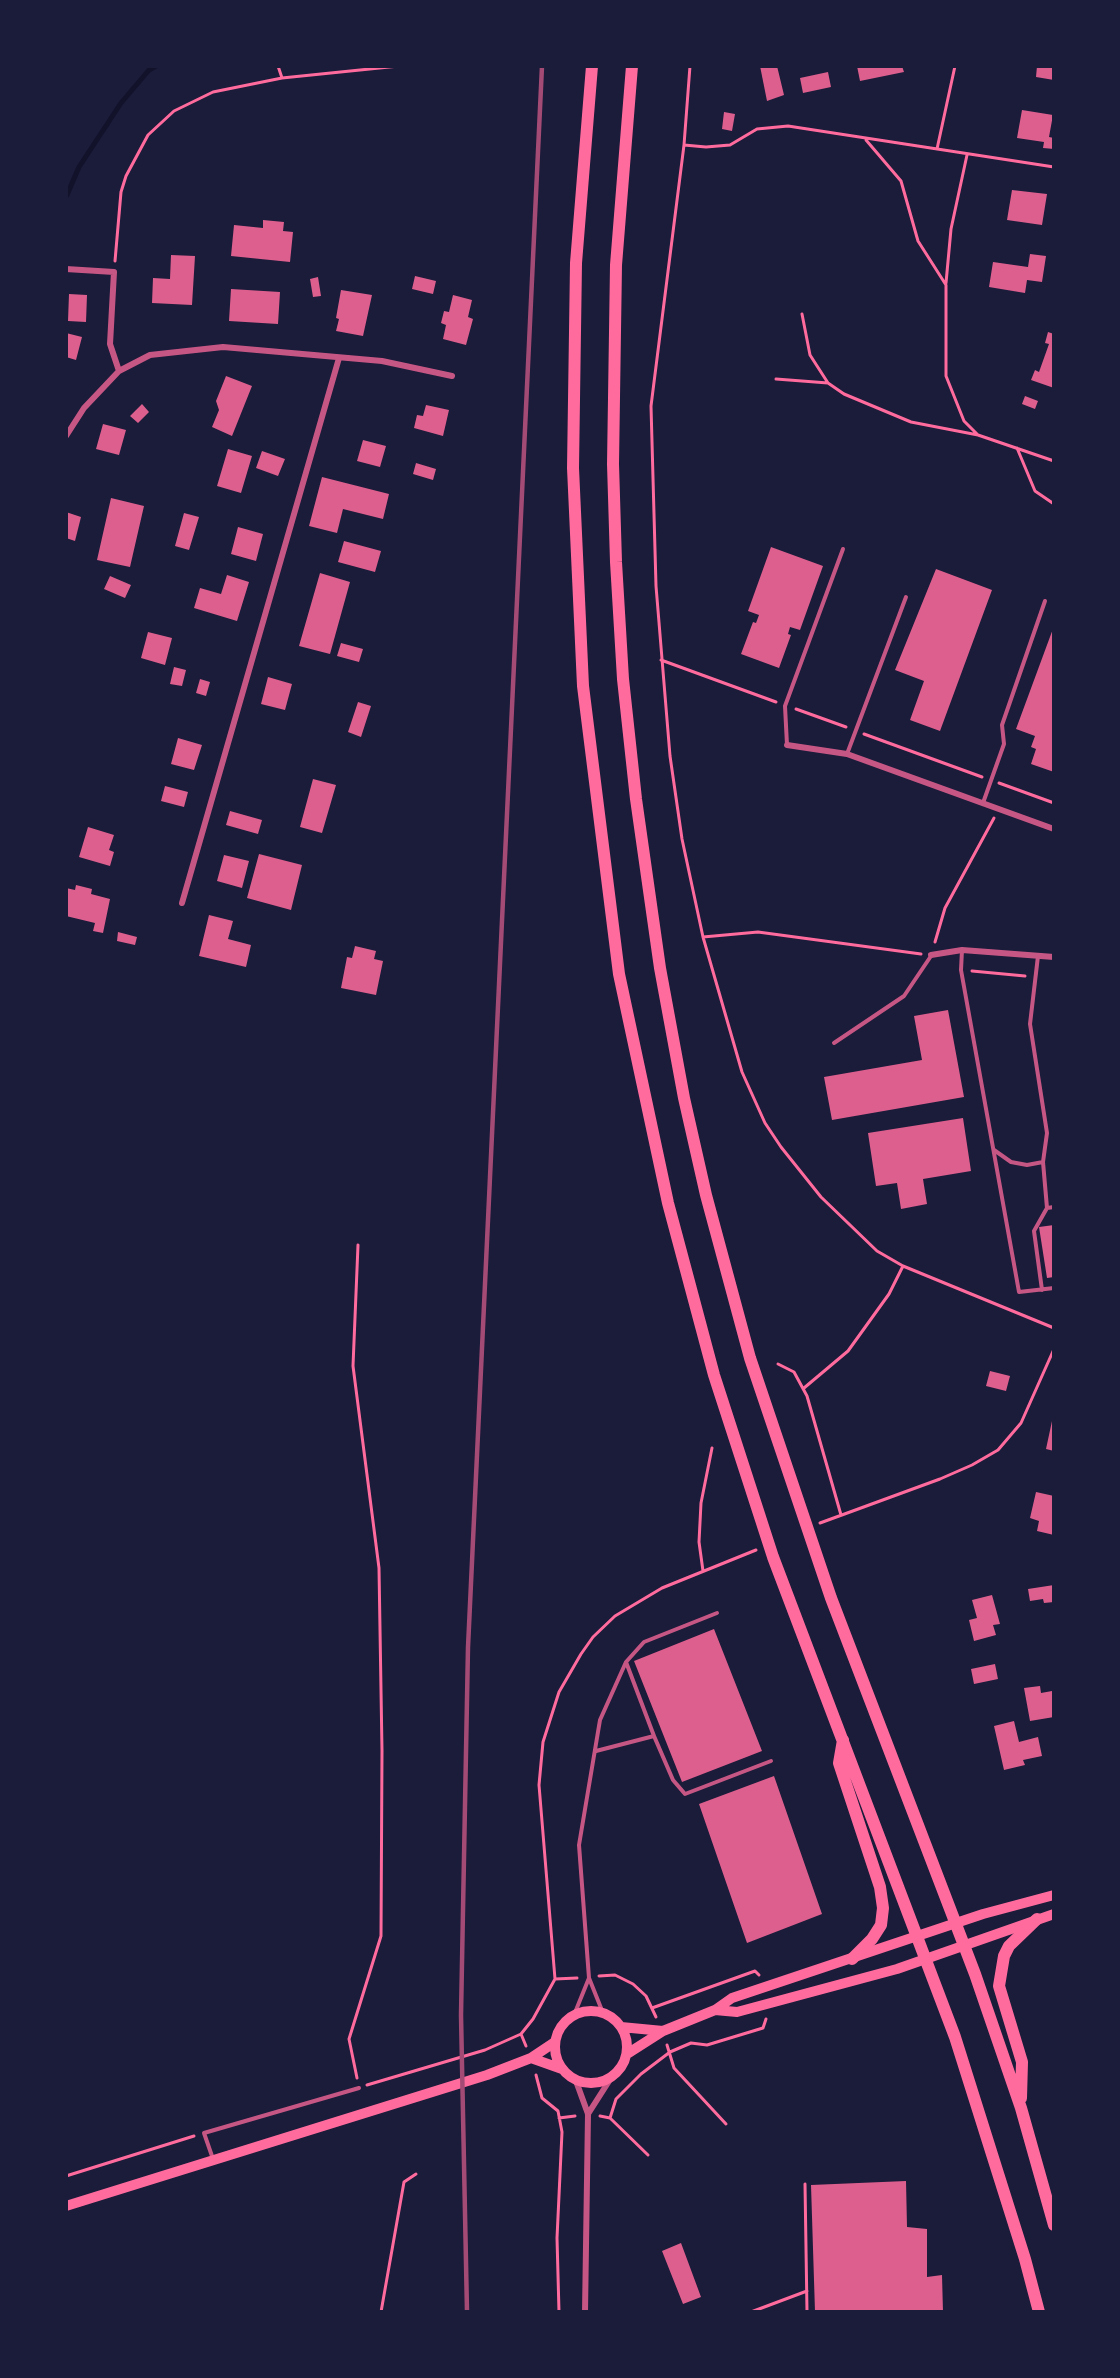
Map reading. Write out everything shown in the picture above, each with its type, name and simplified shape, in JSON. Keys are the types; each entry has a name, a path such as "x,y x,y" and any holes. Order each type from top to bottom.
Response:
{"highway":[{"path":"592,66 576,263 573,468 583,686 619,974 647,1113 702,1333 774,1557 927,1959 990,2145 1039,2312"},
{"path":"632,66 616,266 613,464 623,679 660,969 684,1098 706,1195 750,1358 831,1598 965,1945 1021,2108 1054,2225"},
{"path":"843,1739 839,1763 880,1887 883,1908 880,1925 872,1939 852,1959"},
{"path":"1021,2108 1022,2062 999,1986 1004,1956 1009,1946 1037,1919"}],"main road":[{"path":"627,2054 663,2031 715,2010 732,1998 957,1924 1054,1895"},
{"path":"715,2010 737,2012 927,1959 1054,1914"},
{"path":"66,2206 487,2075 531,2058 555,2042 565,2022 583,2012 603,2013 621,2027 625,2035 627,2054 624,2063 611,2078 588,2084 576,2081 562,2069 557,2061 555,2042"},
{"path":"621,2027 663,2031"},
{"path":"531,2058 562,2069"}],"street":[{"path":"66,269 114,272 110,344 119,371"},
{"path":"66,436 84,408 119,371 150,355 223,347 382,361 452,376"},
{"path":"182,903 339,358"},
{"path":"787,745 847,754 1054,829"},
{"path":"932,955 962,950 1054,957"},
{"path":"588,2114 611,2078"},
{"path":"576,2081 588,2114 585,2312"}],"lane":[{"path":"787,745 785,705 843,549"},
{"path":"847,754 906,597"},
{"path":"983,804 1004,744 1002,725 1045,601"},
{"path":"962,950 961,970 1019,1292 1054,1288"},
{"path":"834,1043 903,996 932,955"},
{"path":"1038,956 1030,1024 1047,1133 1043,1162 1047,1208 1034,1231 1042,1290"},
{"path":"993,1150 1011,1162 1027,1165 1043,1162"},
{"path":"1047,1208 1054,1208"},
{"path":"603,2013 589,1978 579,1845 600,1720 626,1662 644,1642 717,1613"},
{"path":"626,1662 673,1780 685,1794 771,1761"},
{"path":"596,1751 654,1736"},
{"path":"574,2015 589,1978"},
{"path":"213,2159 204,2133 359,2088"}],"path":[{"path":"278,66 282,78"},
{"path":"114,272 121,192 131,165 148,135 174,111 213,92 282,78 399,66"},
{"path":"690,66 684,145 651,406 651,457 661,660 670,756 682,839 703,937 742,1072 765,1123 836,1212 877,1251 903,1266 1054,1328"},
{"path":"937,150 955,66"},
{"path":"684,145 706,147 730,145 757,129 788,126 1054,167"},
{"path":"865,139 900,181 918,241 946,285"},
{"path":"967,155 953,219 946,285 946,376 964,421 978,435"},
{"path":"802,314 810,355 828,383 844,394 911,422 978,435 1054,461"},
{"path":"776,379 828,383"},
{"path":"1017,448 1035,491 1054,504"},
{"path":"703,937 758,932 932,955 945,908 999,809"},
{"path":"961,970 1034,976"},
{"path":"357,1245 353,1366 379,1568 382,1751 381,1936 349,2039 359,2088 485,2050"},
{"path":"804,1388 848,1351 884,1302 903,1266"},
{"path":"820,1523 940,1479 998,1450 1021,1423 1054,1349"},
{"path":"778,1364 794,1372 804,1388 841,1515"},
{"path":"703,1571 699,1542 701,1503 712,1448"},
{"path":"555,1979 615,1975 633,1984 646,1996 652,2008 755,1971 771,1985"},
{"path":"610,2118 616,2099 641,2074 670,2052 691,2043 707,2045 763,2028 771,2003"},
{"path":"521,2034 531,2058 542,2098 558,2111 562,2132 557,2238 559,2312"},
{"path":"670,2052 674,2068 726,2124"},
{"path":"559,2118 588,2114 610,2118 648,2155"},
{"path":"66,2176 204,2133"},
{"path":"381,2312 404,2182 416,2174"},
{"path":"805,2184 807,2312"},
{"path":"751,2312 807,2291"}],"building":[{"path":"760,66 777,66 784,95 767,101"},
{"path":"857,66 902,66 904,72 860,81"},
{"path":"1037,66 1054,66 1054,80 1036,77"},
{"path":"828,72 831,87 803,93 800,78"},
{"path":"1022,110 1053,115 1049,137 1054,138 1054,149 1043,148 1044,142 1017,138"},
{"path":"724,112 735,114 732,131 722,129"},
{"path":"1012,190 1047,194 1042,225 1007,220"},
{"path":"263,220 284,222 283,231 293,232 290,262 231,256 234,225 263,228"},
{"path":"1030,254 1046,256 1042,282 1027,280 1025,293 989,287 993,262 1028,267"},
{"path":"171,255 195,256 192,305 152,303 153,278 170,279"},
{"path":"415,276 436,281 433,294 412,289"},
{"path":"318,277 321,296 313,297 310,279"},
{"path":"231,289 280,292 278,324 229,321"},
{"path":"341,290 372,295 363,336 336,331"},
{"path":"69,294 87,295 86,322 68,321"},
{"path":"453,295 472,300 468,317 473,319 466,345 443,339 446,325 441,323 444,311 449,312"},
{"path":"1048,332 1054,334 1054,388 1031,380 1035,370 1039,372 1049,344 1045,343"},
{"path":"66,333 82,337 76,360 66,357"},
{"path":"226,376 252,386 232,436 212,427 219,410 216,401"},
{"path":"1025,396 1038,401 1035,409 1022,404"},
{"path":"142,404 149,412 138,423 130,416"},
{"path":"426,405 449,410 443,436 414,428 417,415 423,416"},
{"path":"103,424 126,430 119,455 96,449"},
{"path":"363,440 386,446 380,467 357,461"},
{"path":"228,449 252,456 241,493 217,486"},
{"path":"262,451 285,459 278,476 256,468"},
{"path":"416,463 436,469 433,480 413,474"},
{"path":"322,477 389,494 383,519 343,509 337,533 309,526"},
{"path":"111,498 144,506 130,567 97,560"},
{"path":"66,512 81,517 75,541 66,538"},
{"path":"184,513 199,517 189,550 175,546"},
{"path":"238,527 263,534 256,561 231,554"},
{"path":"344,541 381,551 375,572 338,562"},
{"path":"771,547 823,566 800,630 790,627 788,634 791,635 779,668 741,654 753,622 756,623 759,615 748,611"},
{"path":"936,569 992,590 940,731 910,720 924,681 895,670"},
{"path":"320,573 350,582 330,654 299,646"},
{"path":"227,575 249,582 237,621 194,608 200,588 221,594"},
{"path":"110,576 131,585 125,598 104,589"},
{"path":"1054,626 1054,772 1031,764 1036,749 1031,747 1035,736 1016,729"},
{"path":"148,632 172,638 165,665 141,658"},
{"path":"341,643 363,649 359,662 337,656"},
{"path":"174,667 186,670 182,686 170,684"},
{"path":"268,677 292,684 285,710 261,704"},
{"path":"200,679 210,682 206,696 196,693"},
{"path":"358,702 371,706 361,737 348,732"},
{"path":"178,738 202,745 194,770 171,764"},
{"path":"313,779 336,785 322,833 300,827"},
{"path":"165,786 188,792 184,807 161,801"},
{"path":"230,811 262,820 258,834 226,825"},
{"path":"88,827 114,835 109,850 114,852 110,866 79,857"},
{"path":"259,854 302,865 291,910 247,898"},
{"path":"224,855 249,861 242,888 217,881"},
{"path":"76,885 92,889 91,894 110,899 103,933 93,931 95,923 66,916 66,888 75,890"},
{"path":"209,915 233,921 228,939 251,945 246,967 199,956"},
{"path":"118,932 137,937 135,945 117,941"},
{"path":"355,946 376,951 374,959 383,961 376,995 341,988 347,957 352,958"},
{"path":"948,1010 964,1097 832,1120 824,1077 922,1060 914,1016"},
{"path":"963,1118 971,1171 923,1179 927,1204 901,1209 897,1183 876,1186 868,1133"},
{"path":"1054,1225 1054,1277 1047,1278 1039,1227"},
{"path":"990,1371 1010,1376 1006,1391 986,1386"},
{"path":"1052,1421 1054,1422 1054,1451 1046,1449"},
{"path":"1036,1492 1054,1496 1054,1535 1037,1531 1039,1521 1030,1518"},
{"path":"1054,1585 1054,1602 1044,1603 1043,1599 1030,1601 1028,1589"},
{"path":"992,1595 1000,1624 993,1625 996,1635 974,1641 969,1620 977,1618 972,1600"},
{"path":"714,1629 762,1751 682,1782 634,1661"},
{"path":"995,1664 998,1679 974,1684 971,1669"},
{"path":"1040,1686 1041,1693 1052,1691 1054,1717 1030,1721 1024,1688"},
{"path":"1014,1721 1019,1742 1038,1737 1042,1756 1023,1760 1025,1765 1004,1770 994,1726"},
{"path":"774,1776 822,1914 747,1943 699,1804"},
{"path":"906,2181 907,2227 927,2229 927,2277 942,2275 943,2312 815,2312 811,2185"},
{"path":"681,2243 701,2297 683,2304 662,2251"}],"waterway":[{"path":"67,195 79,167 121,103 149,70 156,66"}],"railway":[{"path":"467,2312 461,2015 468,1647 542,66"}]}
